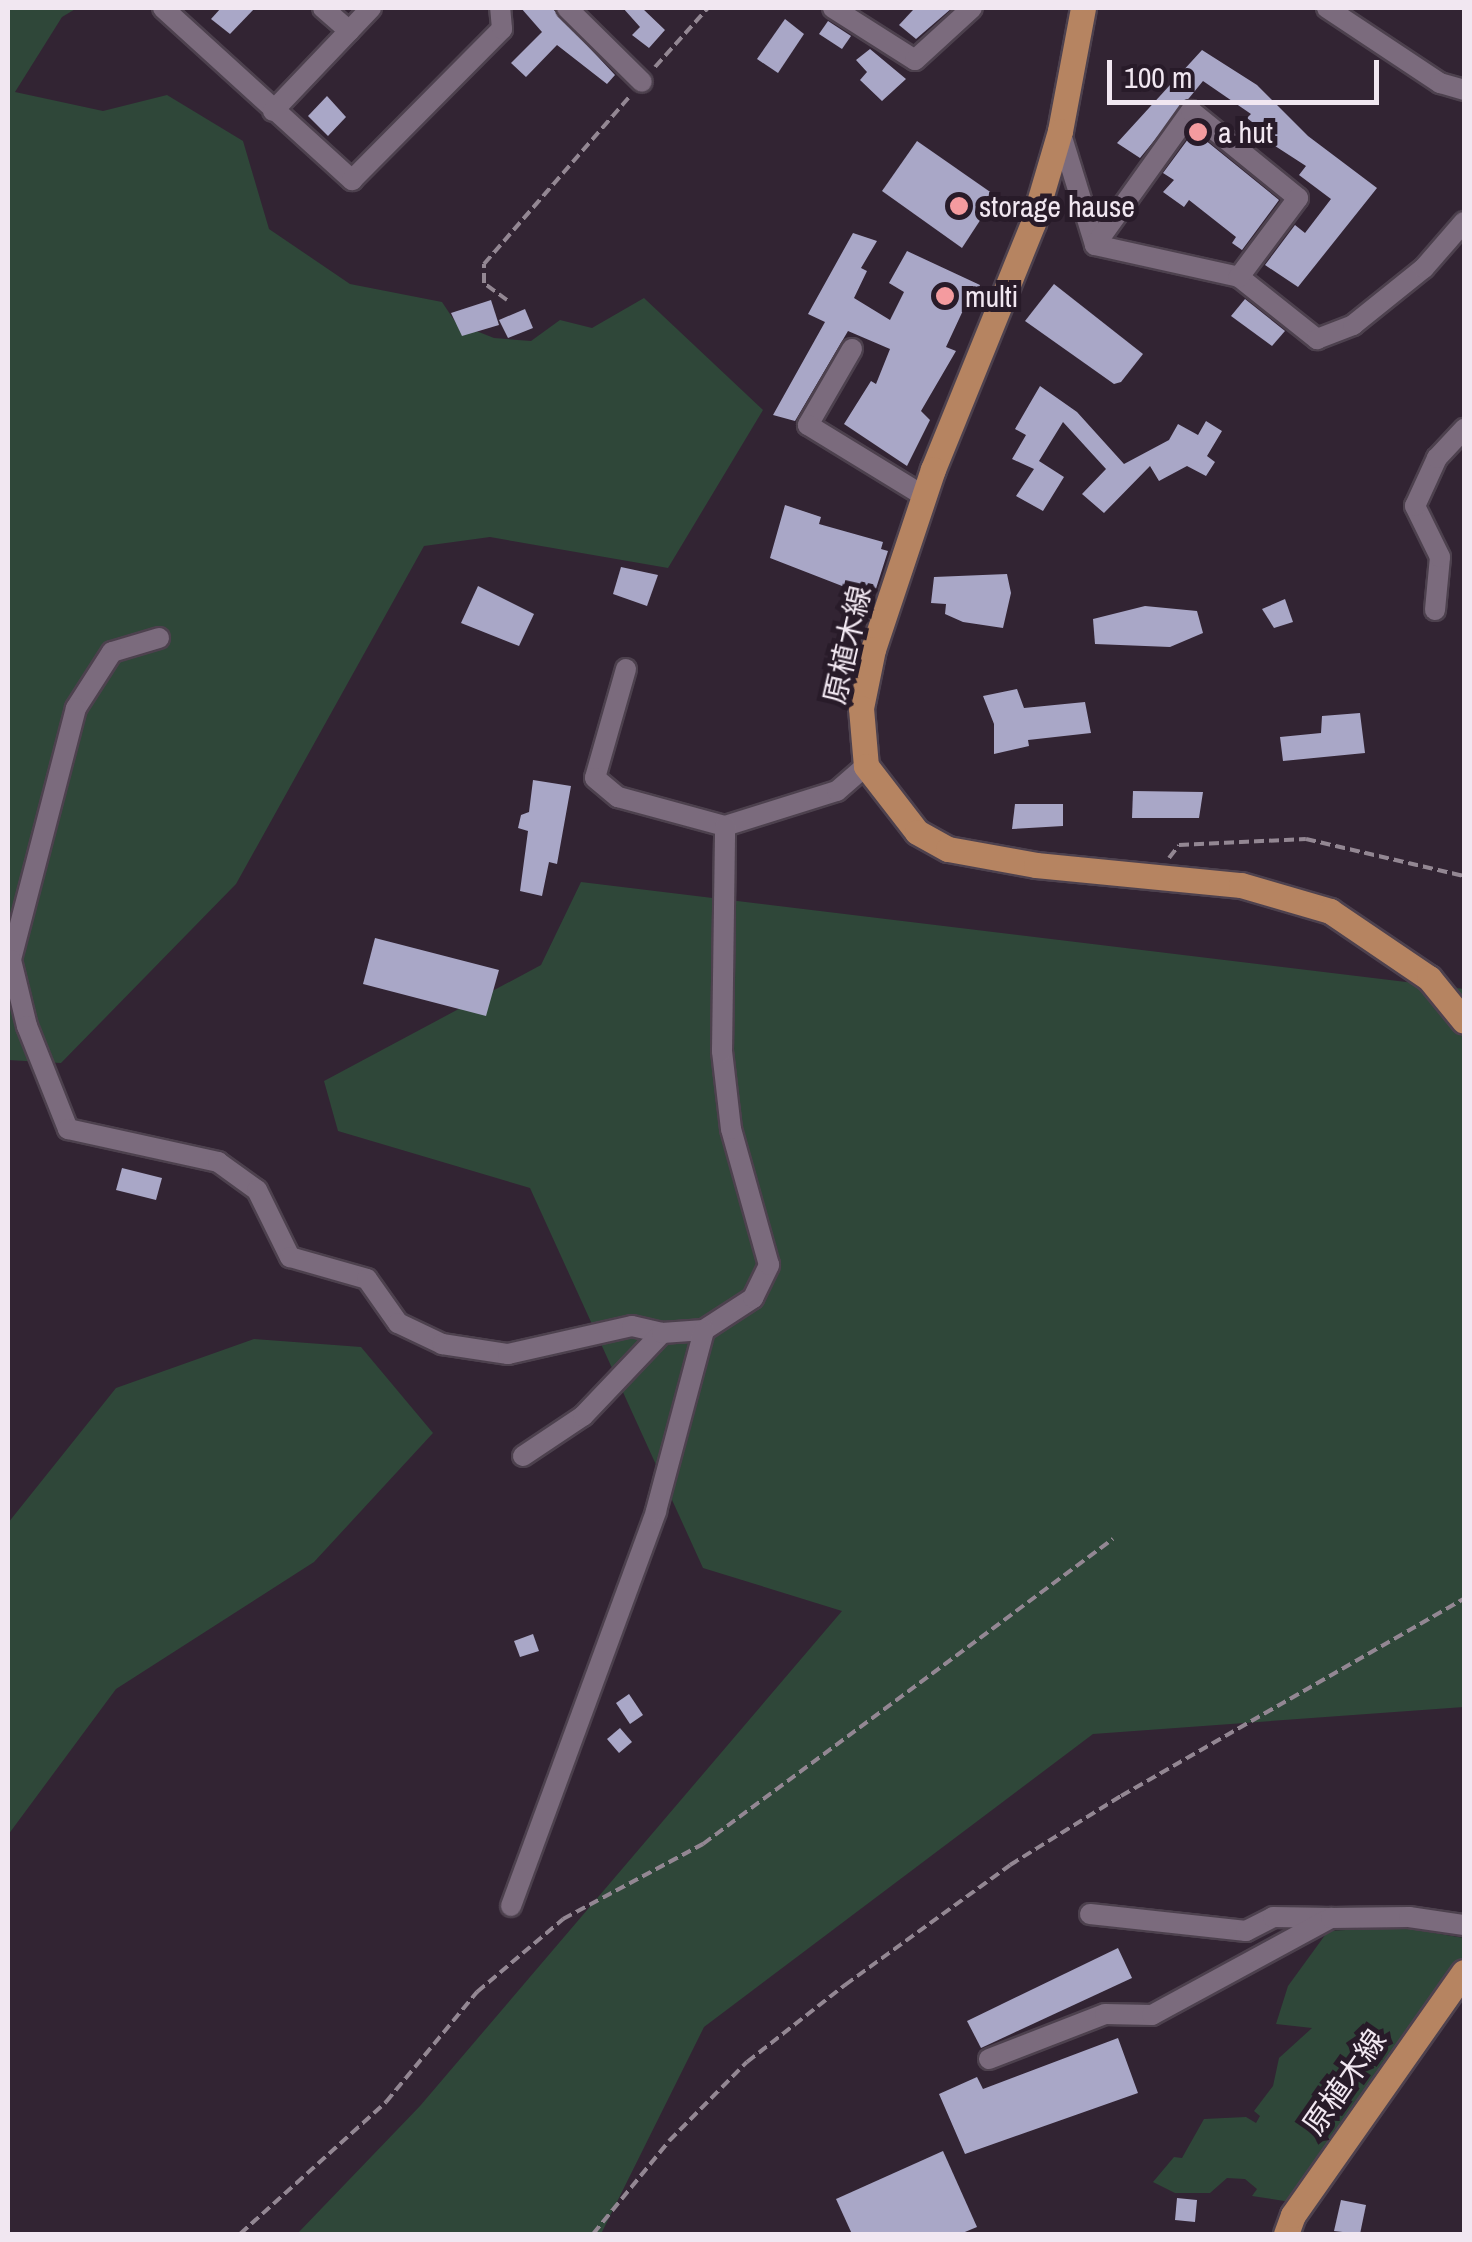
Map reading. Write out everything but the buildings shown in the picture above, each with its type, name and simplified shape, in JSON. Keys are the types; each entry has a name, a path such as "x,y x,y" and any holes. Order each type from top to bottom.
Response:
{"main road":[{"name":"原植木線","path":"866,766 861,708 874,649 924,496 1033,223 1060,131 1082,8"},
{"path":"866,766 916,832 948,850 1241,885 1330,911 1428,978 1464,1021"},
{"name":"原植木線","path":"1293,2234 1353,2126 1464,1972"}],"street":[{"path":"324,8 350,30"},
{"path":"273,111 371,8"},
{"path":"176,11 273,111 352,180 502,29 500,8"},
{"path":"567,8 642,82"},
{"path":"833,8 915,60 972,8"},
{"path":"1327,8 1440,83 1464,90"},
{"path":"1094,245 1190,111 1298,198 1239,277"},
{"path":"1060,131 1094,245"},
{"path":"1094,245 1239,277 1317,338 1353,326 1424,268 1464,222"},
{"path":"852,349 808,425 924,496"},
{"path":"1435,610 1440,556 1415,506 1437,458 1464,429"},
{"path":"159,638 112,652 76,708 11,960 27,1026 68,1128 218,1162 257,1190 290,1258 367,1279 398,1323 455,1348 508,1354 632,1326 662,1334 704,1330 754,1298 769,1265 731,1129 722,1050 725,826"},
{"path":"626,669 595,778 618,797 725,826 837,790 866,766"},
{"path":"511,1906 656,1511 704,1330"},
{"path":"523,1456 583,1416 662,1334"},
{"path":"1090,1914 1246,1931 1273,1917 1409,1917 1464,1925"},
{"path":"989,2059 1105,2014 1152,2014 1331,1918"}],"path":[{"path":"507,300 484,283 484,264 708,8"},
{"path":"1166,878 1178,845 1306,839 1464,876"},
{"path":"240,2234 386,2102 476,1992 563,1919 703,1844 1113,1538"},
{"path":"593,2234 669,2141 747,2062 860,1974 1010,1865 1121,1796 1464,1599"}],"green space":[{"path":"8,8 77,8 62,17 15,92 103,111 167,95 243,141 269,229 350,284 442,302 456,323 494,338 531,341 560,320 592,328 644,298 763,410 668,568 490,537 424,546 236,884 61,1063 8,1060"},
{"path":"581,882 1464,989 1464,1707 1093,1734 704,2027 601,2234 297,2234 420,2106 842,1611 703,1568 530,1188 338,1131 324,1081 541,965"},
{"path":"254,1339 361,1347 433,1433 314,1562 116,1689 8,1835 8,1523 116,1388"},
{"path":"1399,1927 1464,1938 1464,1963 1297,2203 1252,2196 1257,2189 1245,2179 1227,2178 1210,2193 1175,2193 1153,2182 1174,2157 1182,2158 1204,2119 1246,2117 1256,2123 1260,2116 1254,2111 1273,2086 1279,2058 1312,2028 1276,2024 1288,1986 1328,1931"}],"place":[{"name":"a hut","path":"1198,132"},
{"name":"storage hause","path":"959,206"},
{"name":"multi","path":"945,296"}]}
